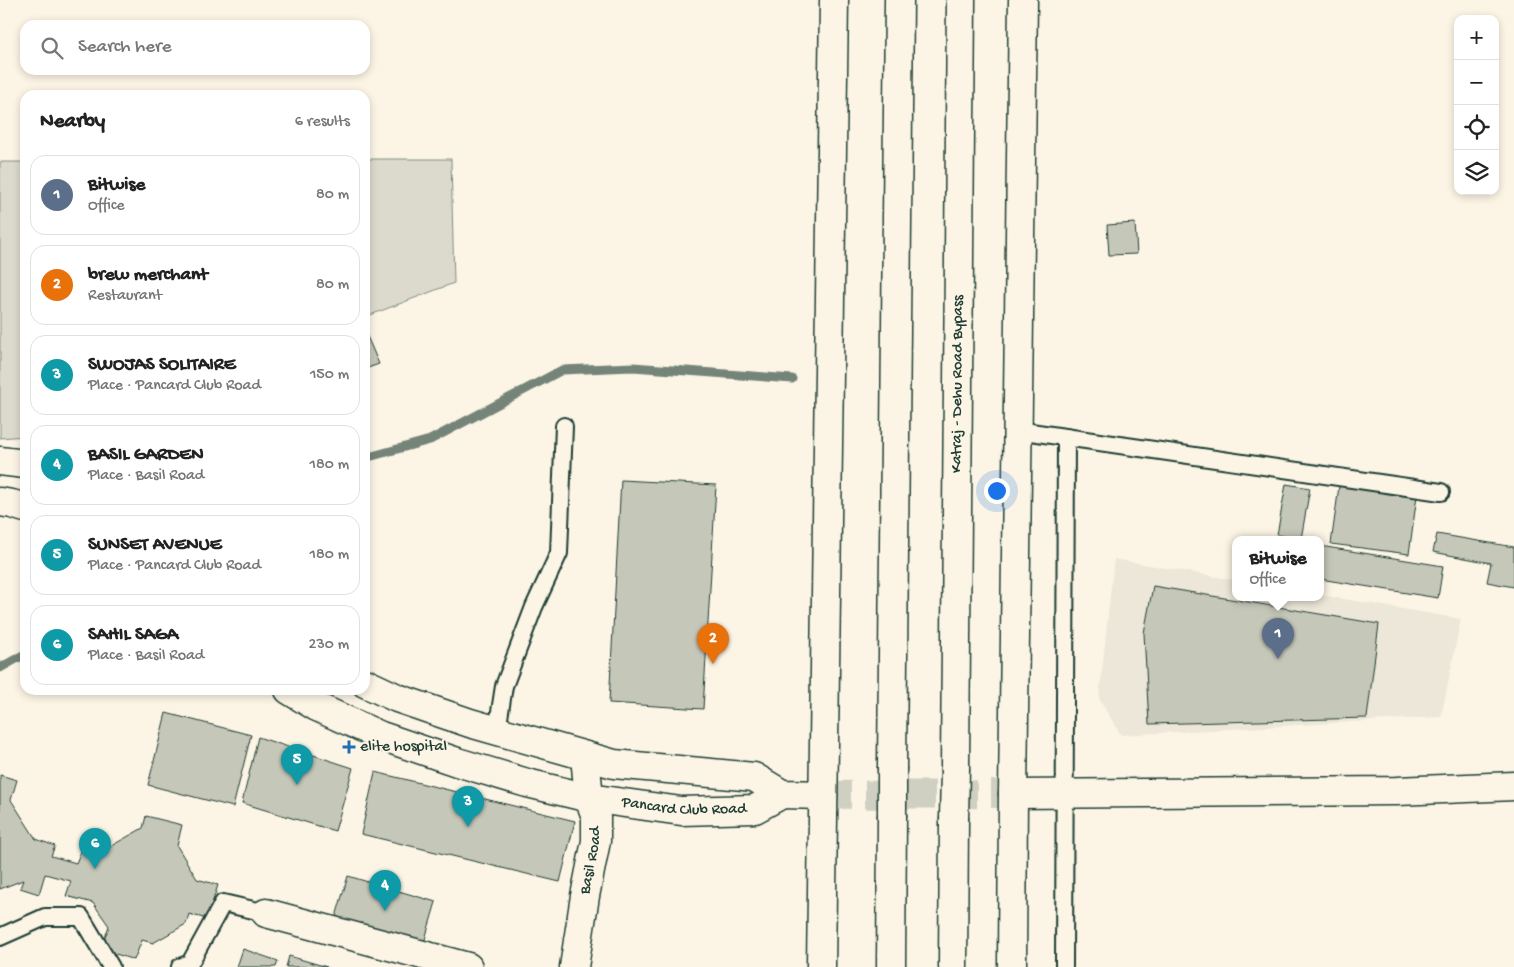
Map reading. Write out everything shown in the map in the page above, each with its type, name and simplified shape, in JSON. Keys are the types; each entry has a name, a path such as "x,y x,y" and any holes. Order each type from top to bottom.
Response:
{"main road":[{"path":"821,967 834,0"},
{"path":"890,967 899,0"},
{"name":"Katraj - Dehu Road Bypass","path":"953,967 961,0"},
{"path":"1012,967 1023,0"},
{"path":"0,461 20,463"},
{"path":"0,502 20,506"},
{"name":"Pancard Club Road","path":"297,695 317,707 381,736 466,765 527,783 589,798 680,812 755,809 782,794 754,777 614,764 498,731 397,698 370,685"},
{"name":"Basil Road","path":"574,967 575,893 596,841 596,817 589,798 585,756"},
{"path":"1013,794 1397,791 1514,786"},
{"path":"782,794 823,794"},
{"path":"266,913 468,967"}],"lane":[{"path":"498,731 504,686 534,607 559,553 564,426"},
{"path":"1017,430 1441,492"},
{"path":"1064,967 1066,437"},
{"path":"180,967 190,962 223,903 266,913"},
{"path":"0,937 45,917 81,917 111,967"}],"shaded area":[{"path":"370,159 451,159 454,283 370,315"},
{"path":"0,162 20,162 20,436 0,438"},
{"path":"1114,559 1232,579 1232,601 1324,601 1324,596 1461,619 1441,717 1121,735 1099,699"}],"building":[{"path":"1135,223 1137,254 1109,255 1107,225"},
{"path":"370,343 379,364 370,367"},
{"path":"621,480 716,485 703,709 609,703"},
{"path":"1286,484 1310,488 1302,536 1277,535"},
{"path":"1339,486 1417,496 1409,554 1331,544"},
{"path":"1437,534 1514,547 1514,587 1487,582 1491,563 1433,552"},
{"path":"1324,547 1443,566 1438,598 1324,580"},
{"path":"1153,586 1232,599 1232,601 1242,601 1379,624 1367,718 1149,724 1144,633"},
{"path":"166,713 251,735 233,807 148,785"},
{"path":"258,737 353,768 335,831 242,803"},
{"path":"375,772 575,821 560,882 361,834"},
{"path":"0,775 17,780 11,800 36,839 55,846 51,856 76,863 81,851 95,855 143,828 146,816 182,825 177,846 197,879 218,885 207,919 189,914 186,924 153,943 142,940 134,960 101,949 109,926 93,903 66,896 71,881 45,874 39,894 20,888 23,880 0,889"},
{"path":"348,876 436,902 423,946 335,920"},
{"path":"243,949 278,961 276,967 237,967"},
{"path":"289,956 327,967 286,967"}],"waterway":[{"path":"370,457 430,440 562,370 633,367 792,379"},
{"path":"0,668 20,657"}],"tunnel":[{"path":"823,795 1013,794"}],"place":[{"name":"Bitwise","path":"1278,659"},
{"name":"brew merchant","path":"713,664"},
{"name":"elite hospital","path":"349,747"},
{"name":"SUNSET AVENUE","path":"297,785"},
{"name":"SWOJAS SOLITAIRE","path":"468,827"},
{"name":"SAHIL SAGA","path":"95,869"},
{"name":"BASIL GARDEN","path":"385,911"}]}
